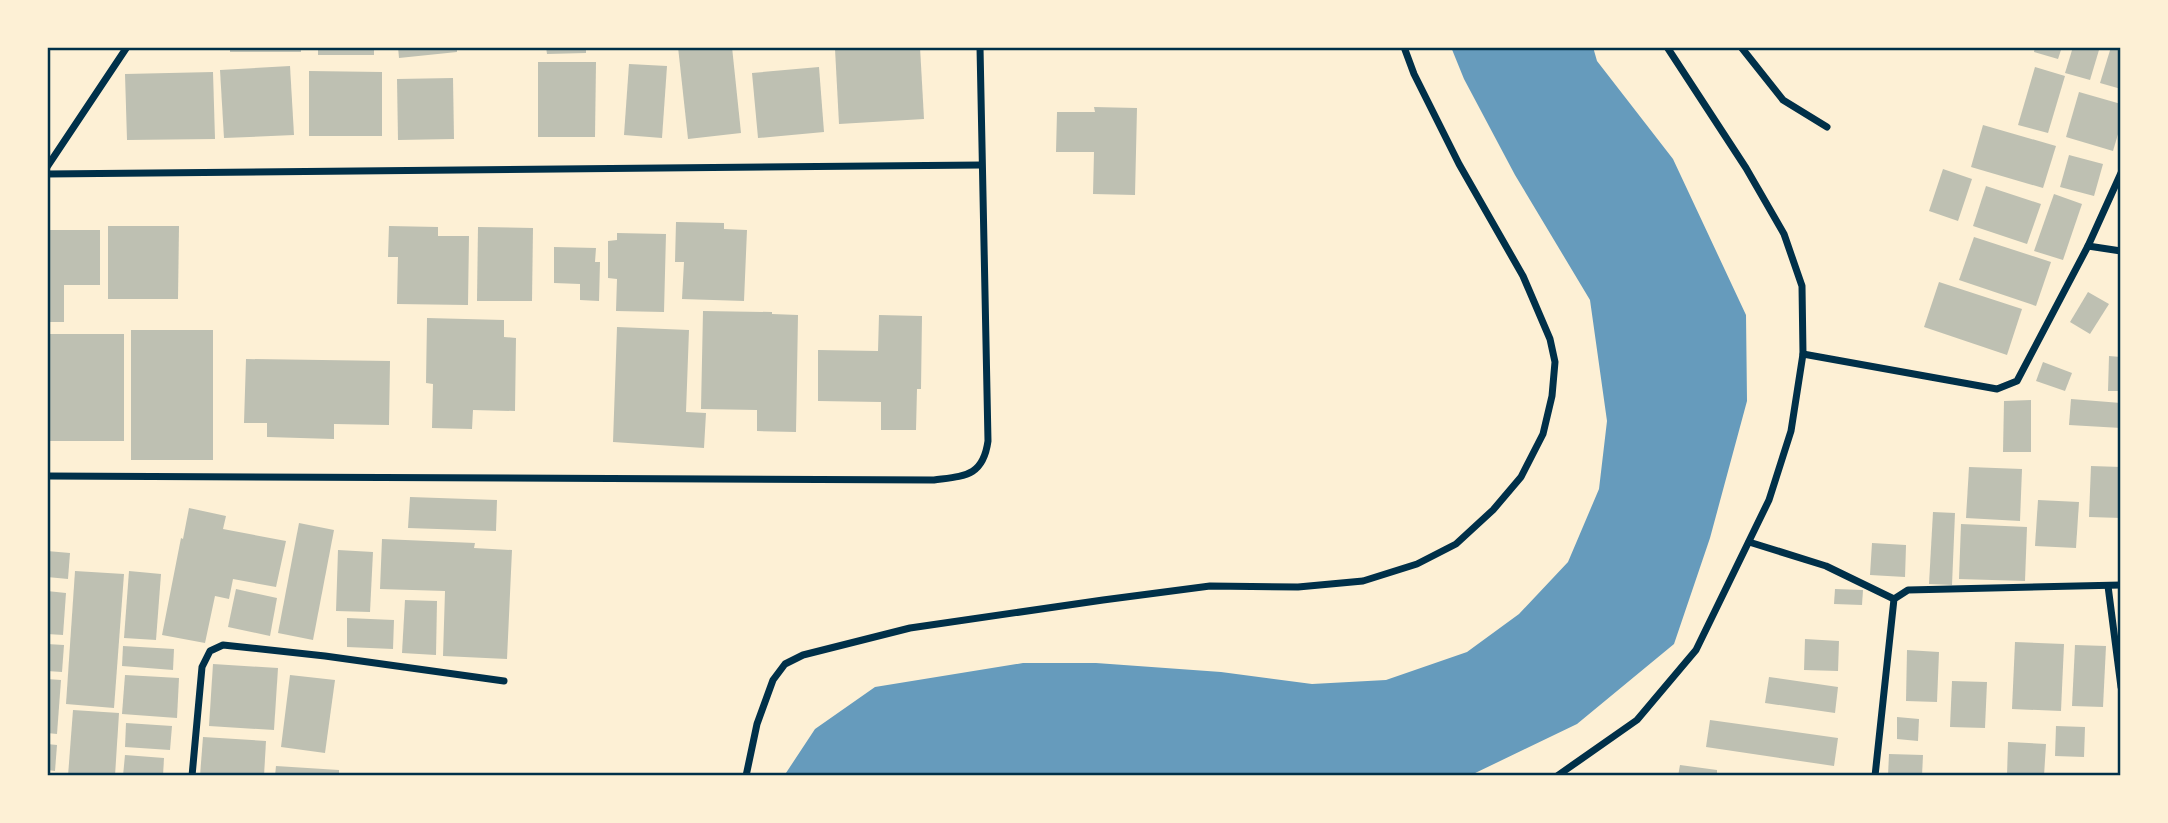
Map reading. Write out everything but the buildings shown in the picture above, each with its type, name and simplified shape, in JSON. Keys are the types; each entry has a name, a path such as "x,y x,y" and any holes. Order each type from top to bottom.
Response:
{"street":[{"path":"47,167 127,47"},
{"path":"47,476 934,480 966,476 986,457 988,441 980,47"},
{"path":"746,776 757,724 773,680 785,664 803,654 910,628 1210,586 1298,587 1363,581 1417,564 1456,544 1493,510 1521,477 1543,434 1552,396 1555,362 1550,339 1523,275 1459,164 1404,47"},
{"path":"1558,776 1637,720 1696,650 1769,500 1791,431 1803,354 1802,286 1784,234 1746,168 1667,47"},
{"path":"1741,47 1783,100 1826,127"},
{"path":"47,174 981,165"},
{"path":"1803,354 1997,389 2017,381 2088,246 2121,173"},
{"path":"2088,246 2121,251"},
{"path":"1749,542 1826,566 1894,599"},
{"path":"1894,599 1908,590 2121,585"},
{"path":"2108,586 2121,687"},
{"path":"1875,776 1894,599"},
{"path":"192,776 202,667 210,651 223,645 504,681"}],"water":[{"path":"1451,47 1593,47 1597,61 1673,159 1746,315 1747,401 1710,538 1674,644 1577,724 1469,776 784,776 815,729 875,687 1023,663 1096,663 1221,672 1312,684 1386,680 1467,652 1519,614 1568,562 1599,489 1607,421 1590,300 1515,175 1464,79"}]}
